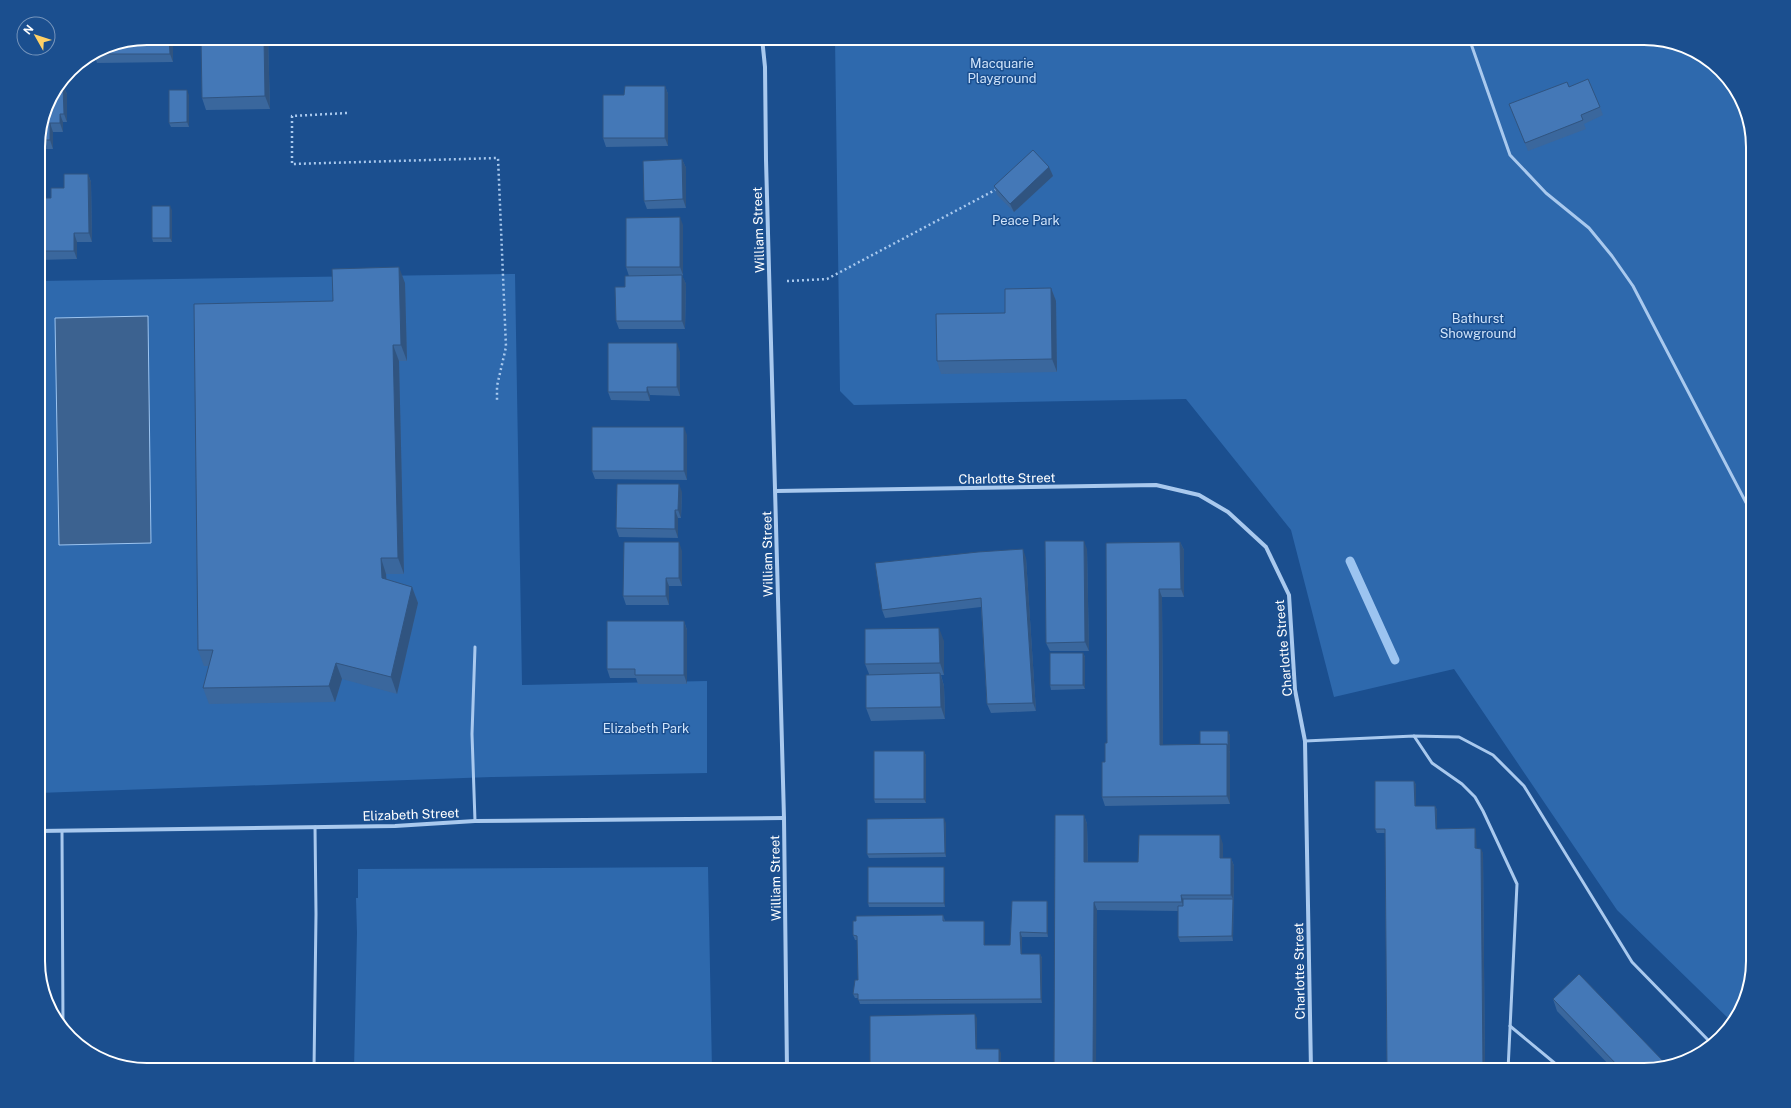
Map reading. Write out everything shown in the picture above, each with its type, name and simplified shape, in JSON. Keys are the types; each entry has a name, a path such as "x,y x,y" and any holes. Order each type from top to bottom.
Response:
{"street":[{"name":"William Street","path":"763,45 765,67 769,282 784,818 787,1063"},
{"name":"Charlotte Street","path":"776,491 1156,485 1199,495 1228,512 1266,547 1289,595 1295,690 1305,740 1311,1063"},
{"name":"Elizabeth Street","path":"45,831 395,826 475,821 784,818"}],"lane":[{"path":"1471,45 1510,155 1546,193 1589,228 1612,256 1633,286 1746,503"},
{"path":"475,647 472,734 475,821"},
{"path":"1414,736 1432,763 1462,784 1475,797 1517,884 1508,1063"},
{"path":"1305,740 1414,736 1459,737 1493,755 1524,786 1632,962 1708,1040"},
{"path":"314,1063 316,914 315,827"},
{"path":"62,831 63,1019"},
{"path":"1510,1026 1555,1063"}],"path":[{"path":"347,113 292,116 292,164 498,158 506,347 497,386 497,402"},
{"path":"769,282 826,279 994,191 1000,186"}],"green space":[{"name":"Bathurst Showground","path":"835,45 1644,45 1671,48 1706,66 1721,80 1736,102 1741,114 1746,140 1746,961 1743,988 1728,1018 1617,910 1454,669 1334,697 1291,530 1186,399 854,405 840,391"},
{"name":"Elizabeth Park","path":"515,274 522,685 707,681 707,773 492,777 45,793 45,281"},
{"path":"708,867 712,1063 354,1063 357,933 356,898 358,898 358,869"}],"shaded area":[{"path":"148,316 151,543 59,545 55,318"}],"building":[{"path":"169,45 170,54 106,54 114,50 134,46"},
{"path":"201,45 264,45 265,96 202,98"},
{"path":"1588,79 1600,107 1581,115 1583,120 1525,143 1509,104 1567,82 1569,87"},
{"path":"625,86 665,86 665,138 603,138 603,95 624,95"},
{"path":"63,89 64,114 60,114 60,123 50,123 50,140 45,140 48,120"},
{"path":"169,90 187,90 187,122 169,123"},
{"path":"1033,150 1049,167 1010,204 994,186"},
{"path":"682,159 683,199 644,201 643,161"},
{"path":"64,174 88,174 89,233 74,233 74,251 45,251 45,198 51,198 51,188 64,188"},
{"path":"152,206 170,206 170,238 152,238"},
{"path":"680,217 680,267 626,267 626,218"},
{"path":"399,267 401,345 393,345 398,558 381,558 382,578 412,587 391,677 336,663 329,686 203,688 213,650 198,650 194,304 333,301 332,269"},
{"path":"682,275 682,321 616,321 615,287 625,287 625,276"},
{"path":"1051,288 1052,359 937,361 936,314 1005,313 1005,289"},
{"path":"608,343 677,343 677,387 647,387 647,392 608,392"},
{"path":"592,427 684,427 684,471 592,471"},
{"path":"617,484 679,484 678,510 675,510 675,529 616,528"},
{"path":"1045,541 1084,541 1085,642 1046,643"},
{"path":"624,542 679,542 679,578 666,578 666,596 623,596"},
{"path":"1180,542 1181,589 1159,589 1160,745 1227,744 1227,796 1102,797 1102,762 1105,762 1105,743 1107,743 1106,543"},
{"path":"1023,549 1033,703 987,704 981,598 882,610 875,563 978,552"},
{"path":"607,621 684,621 684,675 635,675 635,669 607,669"},
{"path":"939,628 940,663 865,664 865,629"},
{"path":"1050,653 1083,653 1083,685 1050,685"},
{"path":"940,673 941,707 866,708 866,675"},
{"path":"1200,731 1228,731 1228,748 1227,744 1200,744"},
{"path":"874,751 924,751 924,799 874,799"},
{"path":"1375,781 1414,781 1415,806 1435,806 1436,829 1475,828 1475,848 1481,849 1483,1063 1387,1063 1385,829 1375,829"},
{"path":"1055,815 1084,815 1084,862 1138,862 1139,835 1220,835 1220,858 1231,858 1231,895 1181,895 1182,902 1094,902 1093,1063 1054,1063"},
{"path":"944,818 945,853 867,854 867,819"},
{"path":"868,867 944,867 944,903 868,903"},
{"path":"1183,899 1233,899 1232,936 1178,937 1178,906 1183,906"},
{"path":"1012,901 1047,901 1047,933 1020,932 1021,954 1040,954 1041,999 858,1000 858,994 853,994 855,980 858,980 857,936 853,935 853,921 856,921 856,916 943,915 943,921 984,921 984,945 1010,945"},
{"path":"1579,974 1663,1061 1615,1063 1553,999"},
{"path":"975,1014 976,1049 999,1049 999,1063 870,1063 870,1016"}],"waterway":[{"path":"1350,561 1395,660"}],"park label":[{"name":"Macquarie Playground","path":"1002,70"},
{"name":"Peace Park","path":"1026,220"}]}
